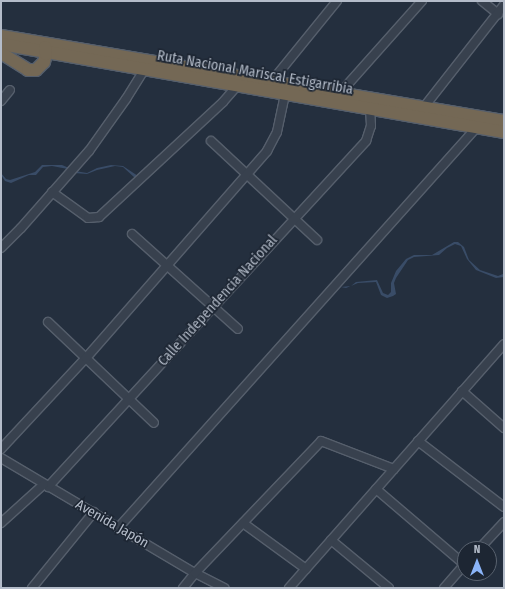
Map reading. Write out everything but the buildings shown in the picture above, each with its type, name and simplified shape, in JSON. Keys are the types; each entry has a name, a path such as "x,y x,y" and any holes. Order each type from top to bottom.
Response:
{"highway":[{"name":"Ruta Nacional Mariscal Estigarribia","path":"1,36 45,49 145,69 504,132"},
{"name":"Ruta Nacional Mariscal Estigarribia","path":"1,44 272,81 504,121"},
{"path":"1,53 28,70 36,70 41,67 45,49"}],"street":[{"path":"272,81 335,1"},
{"path":"340,93 422,1"},
{"path":"482,1 498,14"},
{"path":"424,107 504,6"},
{"path":"1,248 89,151 126,100 145,69"},
{"path":"52,192 88,218 99,217 223,102 238,85"},
{"path":"1,101 10,90"},
{"path":"1,449 86,358 267,152 277,132 285,93"},
{"name":"Calle Independencia Nacional","path":"1,523 46,486 130,399 366,141 370,134 371,126 370,108"},
{"path":"119,527 477,127"},
{"path":"211,141 317,240"},
{"path":"132,234 238,329"},
{"path":"48,322 154,423"},
{"path":"289,588 504,344"},
{"path":"462,392 504,428"},
{"path":"183,588 195,573 321,441 394,469"},
{"path":"418,441 504,507"},
{"name":"Avenida Japón","path":"1,458 46,486 94,512 195,573 223,588"},
{"path":"376,489 457,558"},
{"path":"32,588 94,512"},
{"path":"486,541 504,522"},
{"path":"243,523 306,569"},
{"path":"331,540 389,588"},
{"path":"444,588 457,574"}],"water":[{"path":"42,165 62,165 69,168 52,166 43,167 36,175 29,175 11,183 5,181 1,175 1,173 6,179 10,180 35,172"},
{"path":"111,165 123,166 138,176 135,178 123,167 115,166 87,174 74,173 75,171 87,173 97,168"},
{"path":"454,242 458,242 464,247 469,260 480,270 498,276 503,274 504,266 504,277 496,278 476,270 467,259 461,246 455,244 447,248 439,255 414,257 408,260 396,278 394,283 396,294 393,296 387,298 381,295 376,282 358,283 351,286 356,282 377,280 383,293 388,295 391,292 391,283 396,271 406,259 414,255 432,255"}]}
